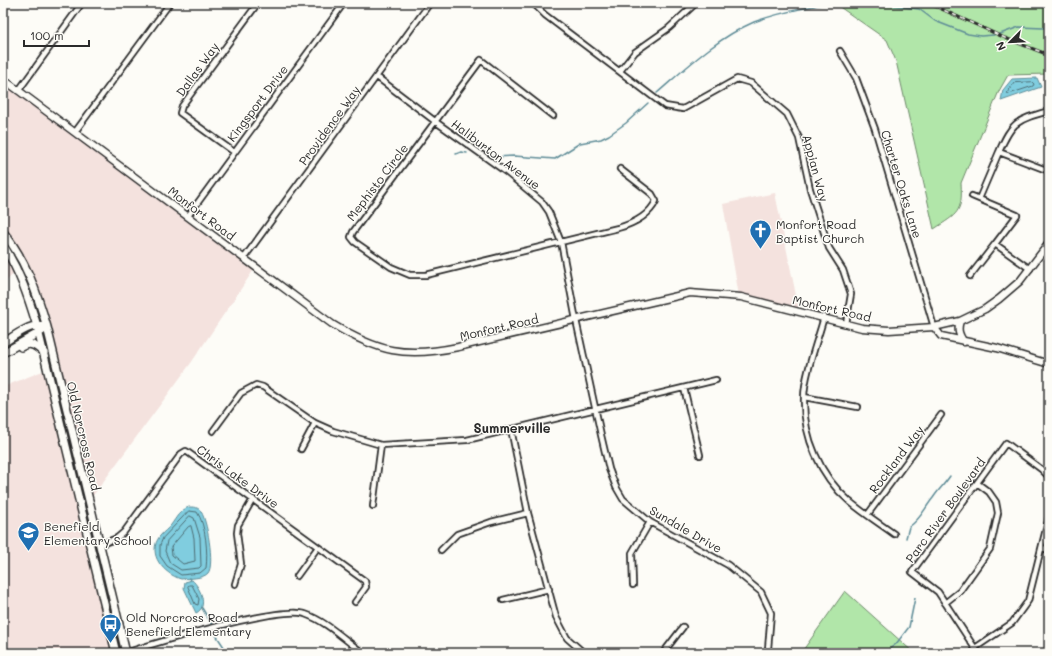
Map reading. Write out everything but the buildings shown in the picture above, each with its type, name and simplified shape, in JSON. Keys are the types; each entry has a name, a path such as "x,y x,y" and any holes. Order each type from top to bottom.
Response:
{"main road":[{"name":"Old Norcross Road","path":"3,232 24,262 36,290 47,327 125,653"},
{"name":"Old Norcross Road","path":"3,245 17,267 37,326 116,653"},
{"path":"3,343 37,326 47,327"},
{"path":"3,353 39,334 47,327"},
{"path":"3,357 30,344 37,347 44,353"}],"street":[{"path":"19,90 82,3"},
{"path":"75,132 170,3"},
{"name":"Dallas Way","path":"234,152 180,113 182,106 258,3"},
{"name":"Kingsport Drive","path":"188,216 344,3"},
{"name":"Providence Way","path":"244,258 430,3"},
{"name":"Appian Way","path":"533,3 545,15 665,106 683,109 737,79 751,83 787,114 799,138 810,189 829,248 843,270 851,294 846,324"},
{"path":"620,71 634,52 669,28 696,3"},
{"name":"Charter Oaks Lane","path":"840,51 856,78 876,129 934,327"},
{"name":"Mephisto Circle","path":"553,116 481,60 353,232 351,237 354,242 391,267 410,275 426,275 629,225 645,214 656,201 652,194 620,169"},
{"name":"Haliburton Avenue","path":"377,77 436,122 506,172 542,202 549,212 561,242 576,320"},
{"name":"Monfort Road","path":"3,79 332,324 350,335 378,347 405,353 430,353 690,294 741,298 824,317 862,328 889,330 934,327 960,321 985,309 999,299 1020,281 1049,243"},
{"path":"980,199 1010,128 1017,122 1049,111"},
{"path":"999,152 1049,171"},
{"path":"970,276 1017,215 972,196"},
{"path":"995,244 1030,269"},
{"path":"824,317 804,397 807,430 818,460 829,479 849,500 894,534"},
{"name":"Sundale Drive","path":"576,320 609,469 616,488 623,499 650,522 728,565 761,592 771,613 768,649 765,653"},
{"path":"960,321 958,328 959,335 964,342"},
{"path":"934,327 941,336 997,348 1049,364"},
{"path":"213,431 241,394 256,385 263,387 316,423 333,431 381,445 468,440 716,380"},
{"path":"684,388 700,455"},
{"path":"804,397 858,407"},
{"name":"Rockland Way","path":"868,514 941,415"},
{"path":"301,449 316,423"},
{"path":"511,429 528,513 560,626 572,642 584,653"},
{"name":"Parc River Boulevard","path":"978,653 945,603 930,584 912,572 1006,443 1041,469 1049,477"},
{"path":"373,506 381,445"},
{"name":"Chris Lake Drive","path":"99,544 116,538 124,532 181,454 186,451 365,581 366,587 356,602"},
{"path":"945,603 960,591 990,549 998,513 996,502 989,492 978,483"},
{"path":"235,584 241,564 237,533 238,525 253,499"},
{"path":"441,550 457,534 491,522 528,513"},
{"path":"975,648 1012,623 1028,601 1049,517"},
{"path":"633,585 632,554 650,522"},
{"path":"297,576 318,547"},
{"path":"1042,548 1049,550"},
{"path":"503,600 549,589"},
{"path":"125,653 154,643 265,616 296,612 306,614 328,627 363,653"},
{"path":"663,653 683,627"}],"shaded area":[{"path":"3,80 257,265 191,363 89,501 124,653 3,653 3,387 55,366 49,340 23,265 3,284"},
{"path":"775,193 799,310 739,296 723,204"}],"green space":[{"path":"834,3 1049,3 1049,74 1008,75 999,91 961,183 961,201 957,212 934,229 896,61 887,40"},
{"path":"845,591 914,653 801,653"}],"water":[{"path":"1037,78 1041,87 1001,101 1003,90 1012,79"},
{"path":"189,507 200,510 203,515 209,542 211,561 210,568 206,575 196,578 181,579 163,568 156,556 155,550 156,543 160,536 181,512"},
{"path":"192,580 198,587 203,602 200,610 196,613 184,588 185,582"}],"waterway":[{"path":"825,3 831,3"},
{"path":"657,93 691,63 727,36 740,29 754,22 772,16 826,3"},
{"path":"875,3 919,9 935,21 968,34 981,36 994,35"},
{"path":"1000,34 1019,27 1043,28 1049,26"},
{"path":"490,155 495,157 514,156 555,159 580,143 601,139 609,135 626,123 648,103"},
{"path":"456,154 461,152 467,153"},
{"path":"906,538 909,527 919,517 950,476"},
{"path":"884,653 896,644 909,627 915,598"},
{"path":"202,608 212,625"},
{"path":"214,632 228,653"}],"railway":[{"path":"928,3 1005,38 1049,55"}],"place":[{"name":"Monfort Road Baptist Church","path":"761,250"},
{"name":"Benefield Elementary School","path":"28,552"},
{"name":"Old Norcross Road Benefield Elementary","path":"110,644"}],"district":[{"name":"Summerville","path":"512,427"}]}
